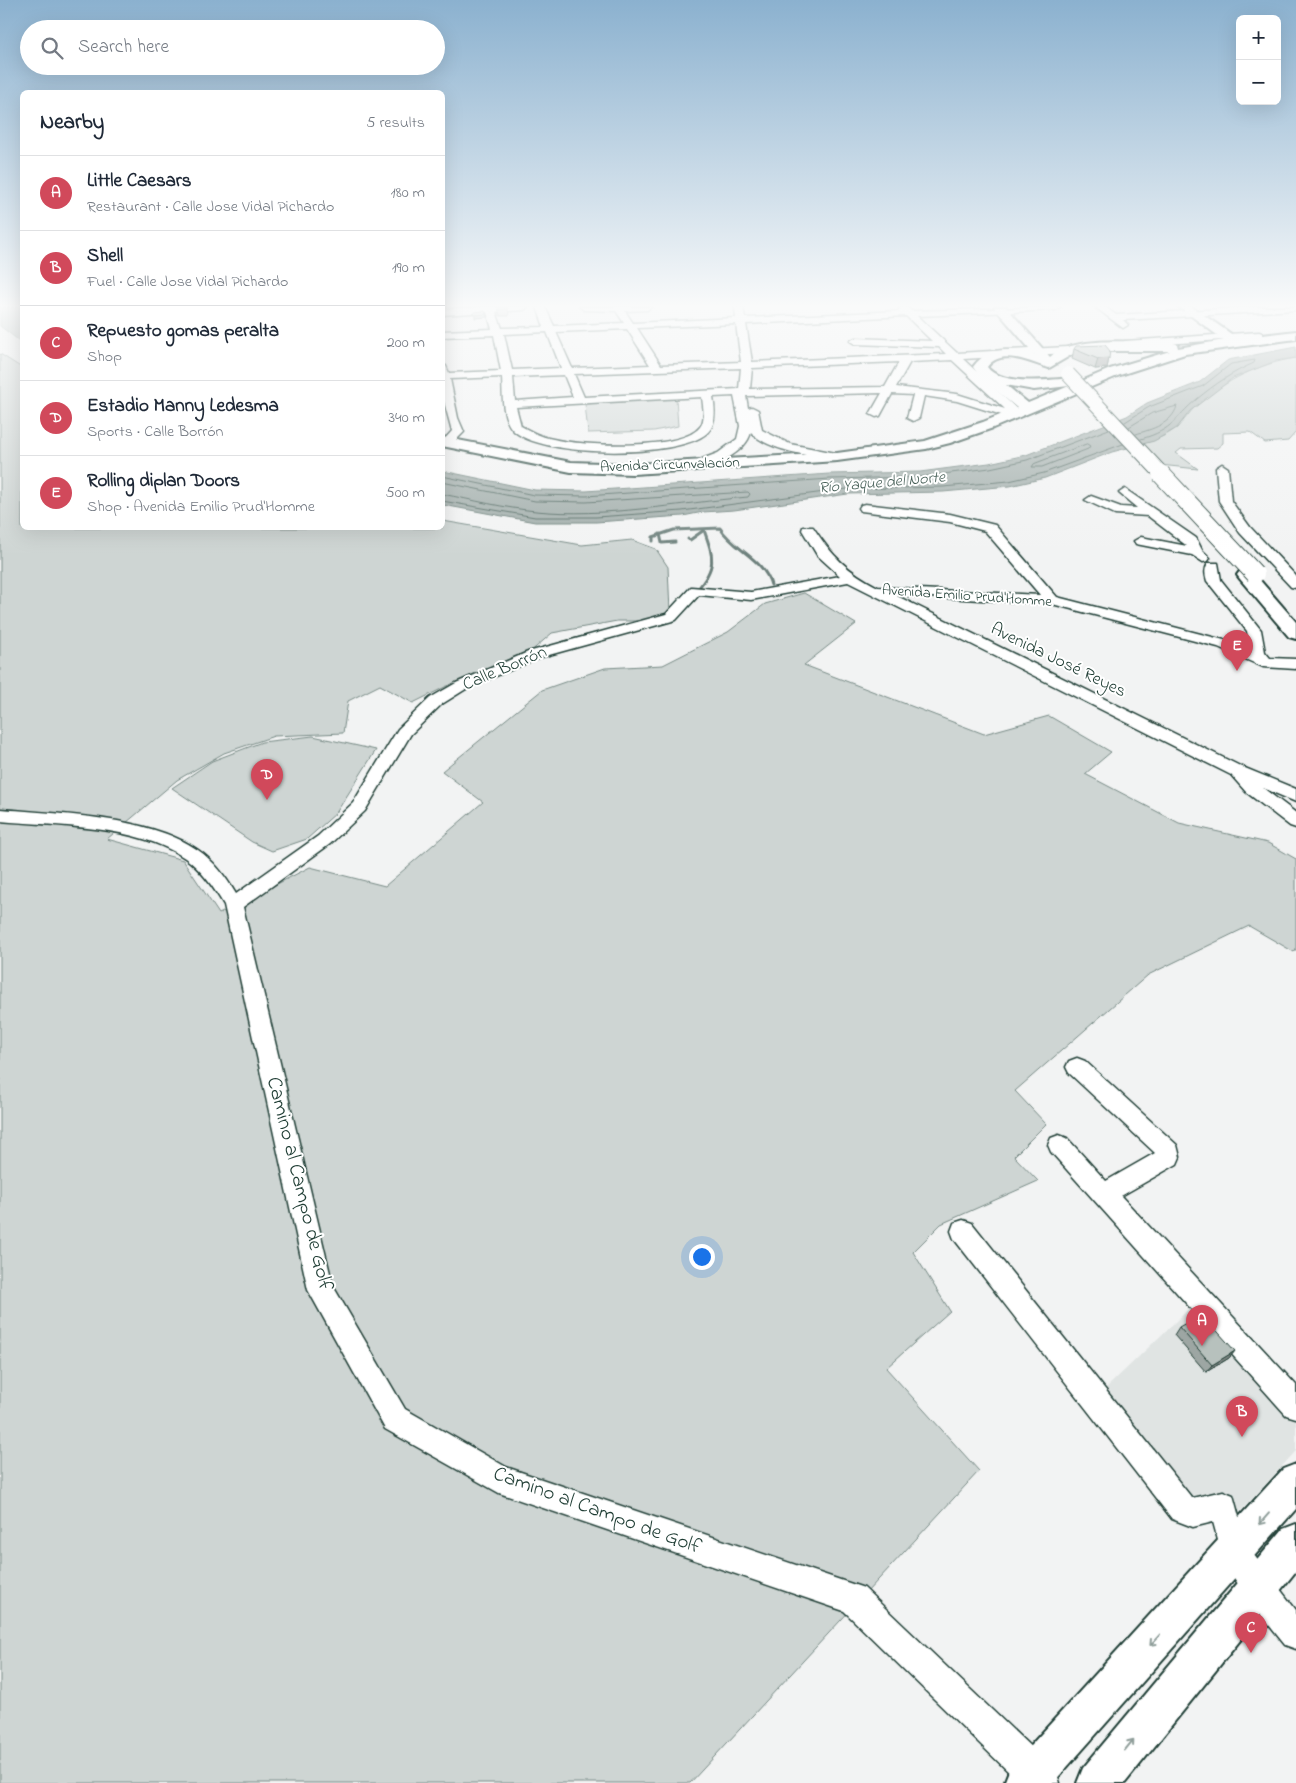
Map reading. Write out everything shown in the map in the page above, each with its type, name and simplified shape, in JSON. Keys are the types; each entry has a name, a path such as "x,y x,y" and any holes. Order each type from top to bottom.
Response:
{"main road":[{"path":"1001,390 1016,409"},
{"name":"Avenida Circunvalación","path":"448,432 483,451 571,466 633,469 749,463 790,454 836,457 945,440 1059,390"},
{"name":"Avenida Circunvalación","path":"899,448 940,437 1067,390"},
{"path":"1078,390 1251,575 1296,618"},
{"path":"1251,575 1296,633"},
{"path":"1034,1779 1296,1482"},
{"path":"1098,1783 1296,1542"}],"street":[{"path":"509,390 511,416 514,426 522,434 537,440 573,446 663,445 695,437 705,429 709,420 707,394"},
{"path":"576,390 580,401"},
{"path":"511,404 744,392 874,390"},
{"path":"876,414 889,390"},
{"path":"892,390 949,396 1016,409"},
{"path":"995,390 1016,409"},
{"path":"744,392 749,394 757,432 780,444 790,454"},
{"path":"692,466 713,460 732,449 744,438 746,433 739,396 744,392"},
{"path":"913,418 918,404 919,392"},
{"path":"446,394 448,432"},
{"path":"732,449 765,443 780,444"},
{"path":"732,449 737,459 749,463"},
{"path":"1222,468 1225,501 1246,530 1296,584"},
{"path":"1125,493 1191,541 1196,552 1213,566"},
{"path":"1091,500 1119,512 1151,512"},
{"path":"865,508 950,518 990,528 1052,600"},
{"name":"Avenida José Reyes","path":"808,530 822,552 850,578 1237,771 1252,788 1296,822"},
{"path":"1141,541 1196,552"},
{"path":"1213,566 1226,563 1253,562 1278,565"},
{"path":"1213,566 1211,573 1214,581 1243,614 1254,630 1258,653 1261,659 1278,670 1296,676"},
{"name":"Calle Borrón","path":"233,904 324,840 359,807 404,732 415,719 436,701 461,686 532,655 671,617 696,590 751,596 850,578"},
{"name":"Avenida Emilio Prud'Homme","path":"874,590 1052,600 1223,644 1240,653 1275,663 1296,664"},
{"path":"1223,644 1255,639"},
{"path":"1237,771 1296,796"},
{"name":"Camino al Campo de Golf","path":"0,815 126,828 184,849 219,880 233,904 321,1290 395,1419 499,1480 853,1599 1034,1779"},
{"path":"1077,1067 1169,1152 1168,1157 1104,1194"},
{"path":"1059,1145 1296,1404"},
{"path":"963,1231 1182,1509 1193,1513 1223,1505 1234,1552 1258,1587 1296,1634"}],"shaded area":[{"path":"0,390 20,390 20,530 445,530 445,521 582,545 632,540 656,549 668,567 670,612 640,621 617,621 552,633 528,654 455,687 447,686 413,703 380,685 348,701 343,733 274,736 224,753 177,780 107,839 183,860 219,914 310,867 385,886 483,802 442,771 542,690 605,668 663,665 728,632 765,604 804,593 856,624 804,665 984,734 1049,716 1111,752 1085,774 1179,823 1268,843 1296,859 1296,949 1294,952 1249,926 1148,975 1015,1091 1046,1124 1014,1156 1038,1181 941,1224 913,1252 950,1311 886,1368 979,1471 690,1783 0,1783"},
{"path":"1217,390 1296,390 1296,432 1288,441 1265,443 1250,432 1223,433 1223,443 1217,448 1181,449 1176,453 1198,469 1160,465 1141,444 1160,438 1172,431 1182,423 1197,405"},
{"path":"676,398 678,426 654,431 588,433 585,404"},
{"path":"313,736 376,750 336,813 307,839 272,851 252,842 172,788 212,761 262,742"},
{"path":"1196,1302 1296,1414 1296,1451 1221,1532 1104,1390"}],"water":[{"name":"Río Yaque del Norte","path":"1179,390 1217,390 1190,411 1177,428 1154,441 1112,452 1045,478 1010,486 943,492 848,494 683,516 596,522 535,522 445,505 445,471 535,490 586,491 829,474 920,472 989,463 1026,455 1127,416 1147,403"}],"building":[{"path":"1202,1314 1235,1351 1212,1365 1179,1327"}],"waterway":[{"path":"660,535 674,530 720,528 733,543 762,568 771,585"},
{"path":"688,539 690,540 704,530 710,548 712,562 710,569 703,583 696,591"},
{"path":"653,541 653,537 660,535"},
{"path":"660,535 662,543 675,542"},
{"path":"561,643 587,636"}],"place":[{"name":"Rolling diplan Doors","path":"1237,671"},
{"name":"Estadio Manny Ledesma","path":"267,800"},
{"name":"Little Caesars","path":"1202,1346"},
{"name":"Shell","path":"1242,1437"},
{"name":"Repuesto gomas peralta","path":"1251,1653"}]}
